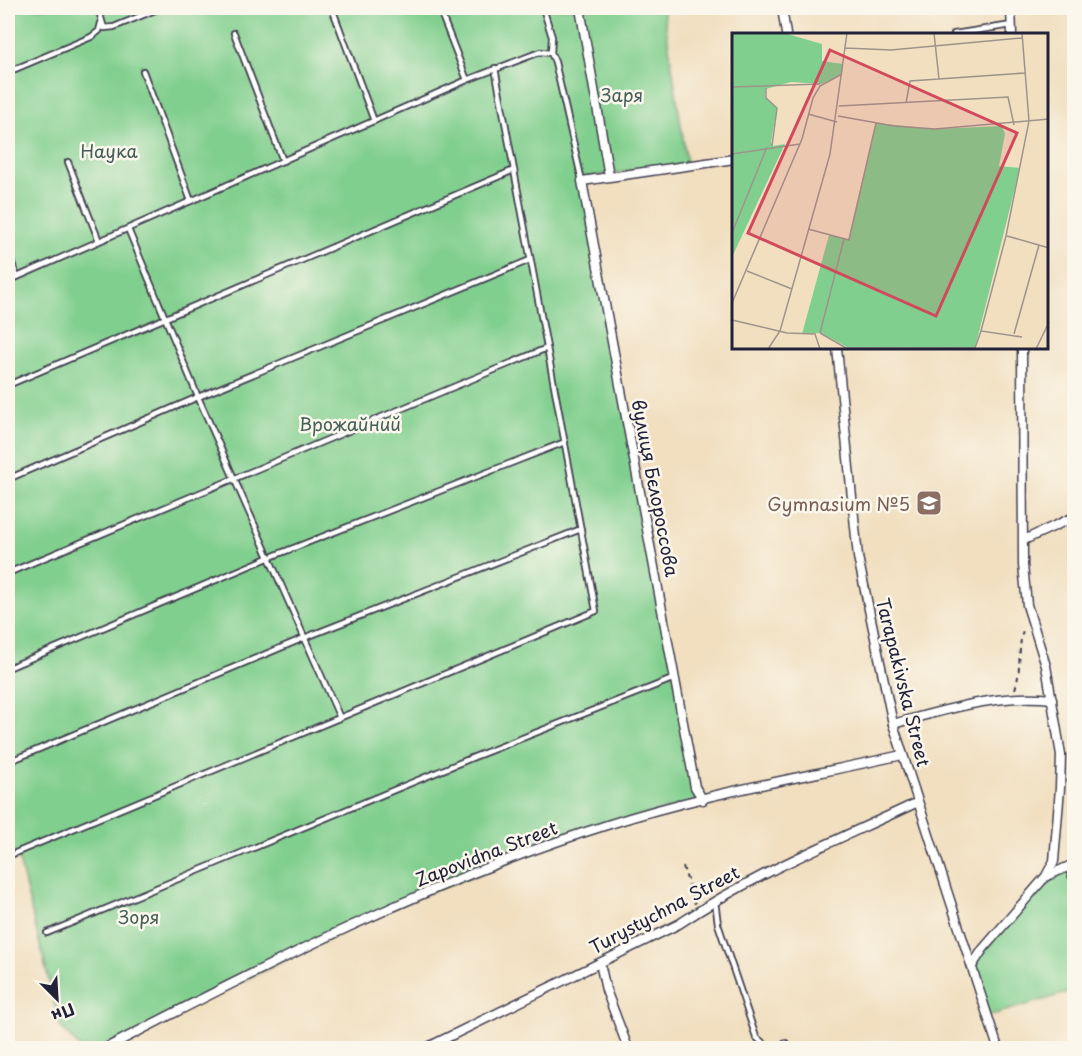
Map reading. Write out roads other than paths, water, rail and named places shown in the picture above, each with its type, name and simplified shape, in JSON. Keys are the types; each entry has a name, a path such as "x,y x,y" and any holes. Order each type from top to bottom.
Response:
{"street":[{"path":"580,8 609,176"},
{"path":"782,8 786,33"},
{"path":"1011,8 1012,30"},
{"path":"582,181 732,159"},
{"name":"вулиця Бєлороссова","path":"582,181 695,787 703,800"},
{"name":"Tarapakivska Street","path":"837,350 858,557 894,724 902,755 998,1048"},
{"path":"972,966 983,949 1046,876 1054,861 1060,788 1061,755 1052,699 1046,666 1031,618 1023,565 1022,350"},
{"path":"1024,540 1074,517"},
{"path":"894,724 1009,699 1052,699"},
{"name":"Zapovidna Street","path":"106,1048 280,958 406,901 607,825 703,800 902,755"},
{"name":"Turystychna Street","path":"426,1048 679,924 715,899 918,802"},
{"path":"1046,876 1071,865"},
{"path":"600,963 606,990 628,1048"}],"lane":[{"path":"98,8 104,28 114,27 160,8"},
{"path":"332,8 375,121"},
{"path":"439,8 467,80"},
{"path":"543,8 552,37 551,53 582,181"},
{"path":"8,72 91,37 99,31 101,23"},
{"path":"968,33 1012,30"},
{"path":"234,33 283,161"},
{"path":"8,281 495,68 540,52 551,53"},
{"path":"8,856 596,611 495,68"},
{"path":"143,71 191,201"},
{"path":"68,162 99,241"},
{"path":"8,385 514,170"},
{"path":"128,229 198,397 340,718"},
{"path":"8,252 17,277"},
{"path":"8,479 198,397 530,260"},
{"path":"8,573 547,348"},
{"path":"8,668 268,558 565,442"},
{"path":"8,762 304,638 581,529"},
{"path":"47,933 474,757 675,678"},
{"path":"1071,865 1074,884"},
{"path":"715,899 718,924 756,1037 769,1048 786,1043 788,1048"}],"place":[{"name":"Gymnasium №5","path":"929,503"}],"park label":[{"name":"Заря","path":"622,94"},
{"name":"Наука","path":"109,150"},
{"name":"Врожайний","path":"350,423"},
{"name":"Зоря","path":"139,916"}]}
